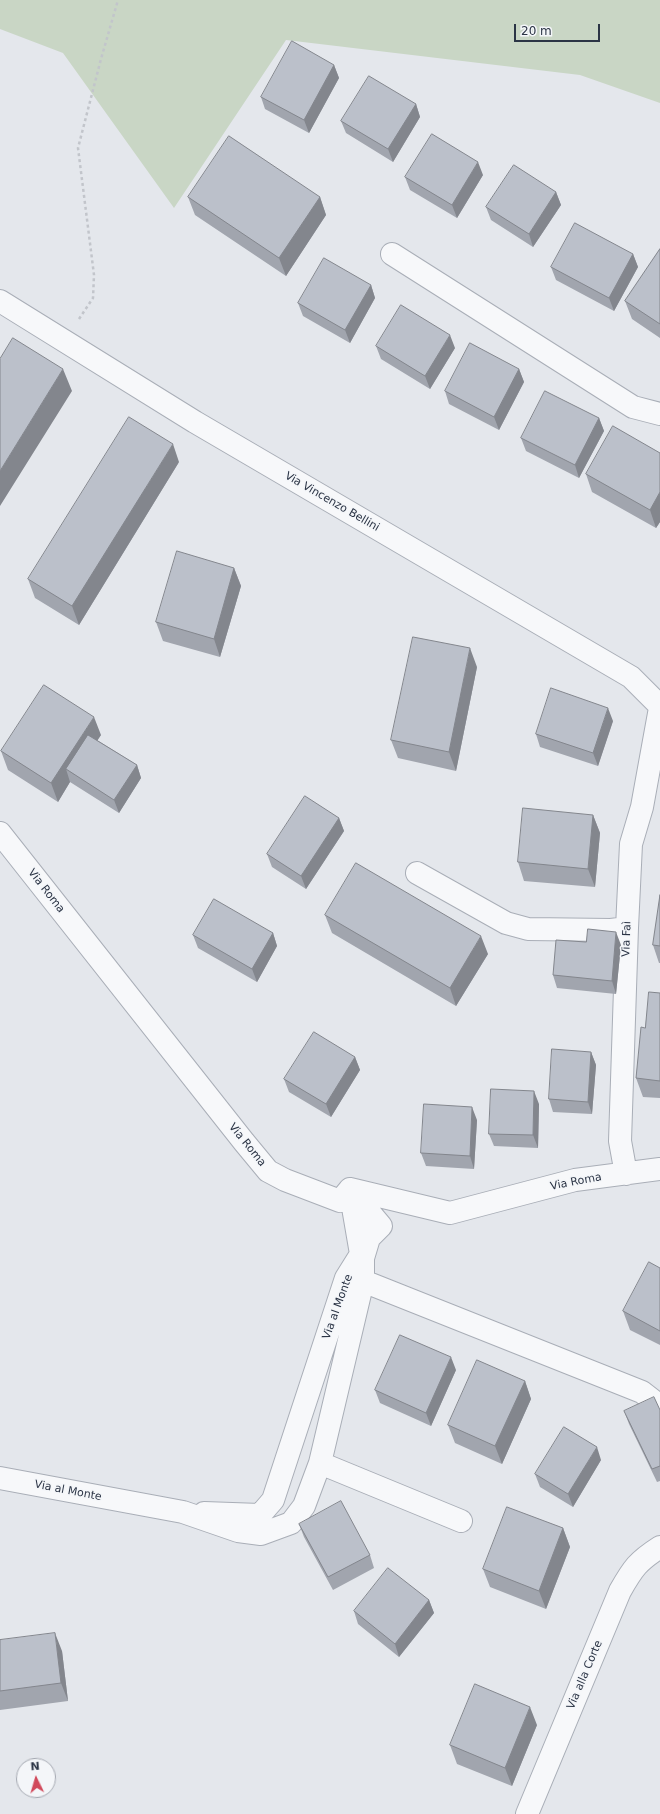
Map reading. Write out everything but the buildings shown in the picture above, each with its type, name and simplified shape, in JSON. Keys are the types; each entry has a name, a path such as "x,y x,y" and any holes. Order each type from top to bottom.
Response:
{"street":[{"path":"392,254 633,407 660,414"},
{"name":"Via Vincenzo Bellini","path":"0,301 195,422 632,678 660,707"},
{"name":"Via Faì","path":"626,1174 620,1141 631,844 642,807 660,707"},
{"name":"Via Roma","path":"0,833 268,1171 285,1180 340,1202 350,1189 450,1213 575,1180 660,1169"},
{"path":"417,873 506,923 528,929 611,930 627,928"},
{"name":"Via al Monte","path":"183,1512 238,1531 261,1534 291,1523 304,1506 320,1463 363,1282 363,1258 368,1238 381,1226 350,1189"},
{"name":"Via al Monte","path":"0,1478 183,1512 260,1515 273,1500 346,1278 361,1254 350,1189"},
{"path":"363,1282 642,1392 660,1406"},
{"path":"320,1463 461,1521"},
{"path":"273,1500 279,1528"},
{"name":"Via alla Corte","path":"526,1814 620,1591 632,1569 660,1547"}],"path":[{"path":"64,341 93,298 94,275 78,148 100,59 118,0"}],"green space":[{"path":"0,0 660,0 660,103 580,75 286,40 174,208 63,53 0,29"}]}
